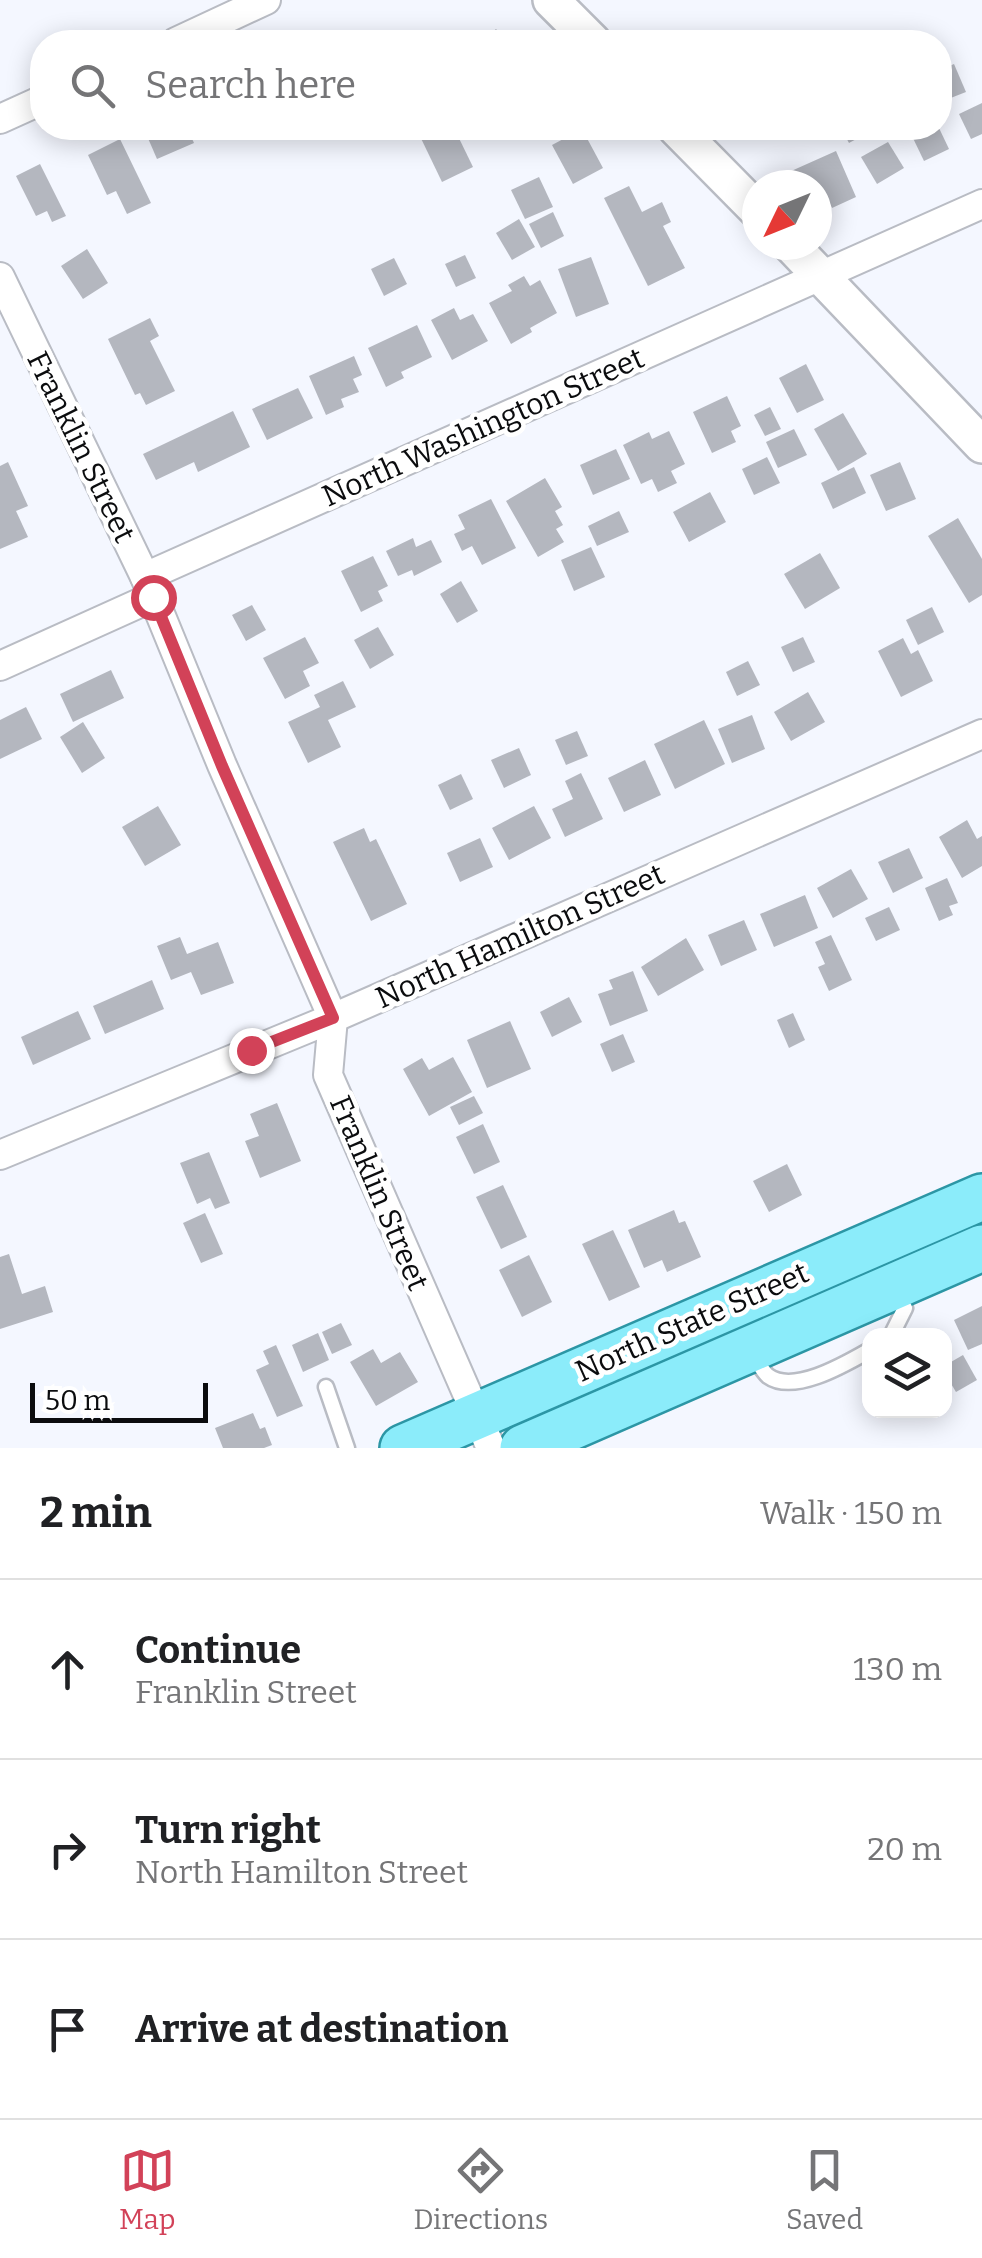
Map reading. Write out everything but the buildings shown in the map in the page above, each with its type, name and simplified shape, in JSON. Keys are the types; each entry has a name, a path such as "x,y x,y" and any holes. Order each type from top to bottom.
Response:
{"main road":[{"name":"North State Street","path":"403,1448 483,1432 982,1196"},
{"name":"North State Street","path":"523,1448 982,1248"}],"street":[{"path":"202,30 266,0"},
{"path":"551,0 581,30"},
{"path":"0,118 30,105"},
{"path":"688,140 742,195"},
{"name":"North Washington Street","path":"0,666 149,587 982,204"},
{"path":"806,260 982,446"},
{"name":"Franklin Street","path":"0,277 149,587 222,766 333,1018 328,1075 483,1432"},
{"name":"North Hamilton Street","path":"0,1156 333,1018 982,734"}],"lane":[{"path":"892,1287 904,1308 895,1328"},
{"path":"749,1349 767,1376 781,1381 801,1381 862,1354"},
{"path":"326,1387 347,1448"}],"route":[{"path":"153,597 333,1018 251,1050"}]}
